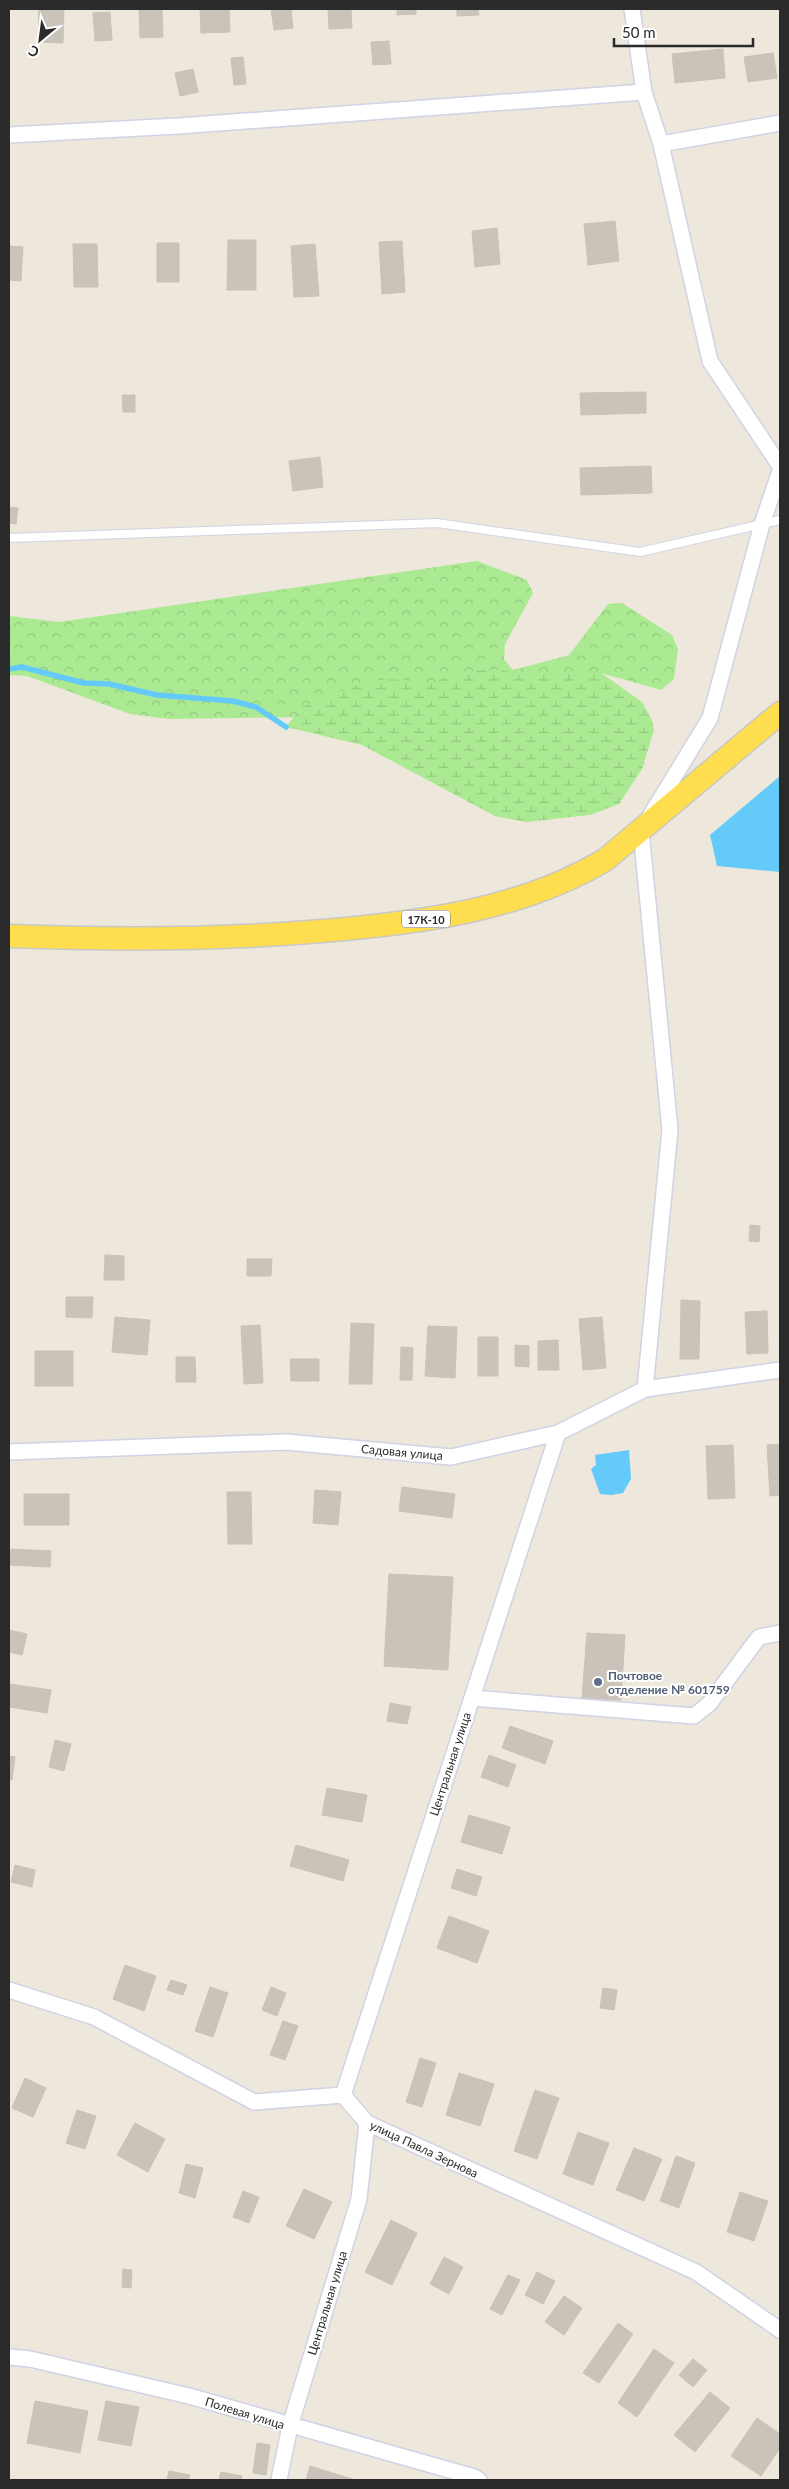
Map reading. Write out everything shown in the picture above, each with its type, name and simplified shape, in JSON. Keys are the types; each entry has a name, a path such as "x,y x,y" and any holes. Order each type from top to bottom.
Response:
{"main road":[{"name":"17К-10","path":"9,936 174,938 264,936 364,928 469,911 553,887 579,876 605,860 780,713"}],"street":[{"path":"632,9 644,92 661,144 710,362 780,466"},
{"path":"9,135 178,126 644,92"},
{"path":"661,144 780,123"},
{"path":"646,1389 670,1130 641,831 710,718 762,524 780,471"},
{"name":"Садовая улица","path":"9,1452 286,1442 451,1457 558,1433 646,1389 780,1370"},
{"name":"Центральная улица","path":"343,2095 558,1433"},
{"path":"472,1698 694,1716 709,1704 759,1637 780,1633"},
{"path":"9,1990 94,2017 254,2102 343,2095"},
{"name":"улица Павла Зернова","path":"343,2095 367,2123 696,2272 780,2330"},
{"name":"Центральная улица","path":"279,2480 290,2426 359,2199 367,2123"},
{"name":"Полевая улица","path":"9,2358 30,2359 188,2396 479,2480"}],"lane":[{"path":"9,538 437,523 640,552 780,520"}],"green space":[{"path":"477,561 527,580 533,593 505,644 504,659 513,670 569,655 608,604 622,603 672,635 678,649 674,679 661,690 601,673 318,717 169,719 130,714 27,676 9,675 9,616 59,622"},
{"path":"498,670 530,675 601,673 642,702 652,720 654,730 642,769 619,804 590,815 526,822 495,816 362,745 286,727 302,707 365,682 389,679 432,683 463,671"}],"water":[{"path":"780,776 780,872 717,866 710,835"},
{"path":"629,1450 631,1479 623,1493 600,1494 591,1469 596,1465 595,1455"}],"building":[{"path":"39,9 64,9 63,43 38,42"},
{"path":"139,9 162,9 163,37 140,38"},
{"path":"200,9 229,9 230,32 201,33"},
{"path":"271,9 291,9 293,28 274,30"},
{"path":"328,9 351,9 352,28 329,29"},
{"path":"397,9 416,9 416,14 397,15"},
{"path":"457,9 478,9 479,15 457,16"},
{"path":"110,12 112,40 95,41 93,13"},
{"path":"389,41 391,64 373,65 371,42"},
{"path":"723,49 725,78 675,83 672,54"},
{"path":"773,53 777,78 748,82 744,57"},
{"path":"243,57 246,84 234,85 231,58"},
{"path":"193,69 198,92 180,96 175,73"},
{"path":"615,221 619,261 588,265 584,224"},
{"path":"497,228 500,264 475,267 472,231"},
{"path":"228,240 256,240 256,290 227,290"},
{"path":"402,241 405,292 382,294 379,242"},
{"path":"157,243 179,243 179,282 157,282"},
{"path":"73,244 97,244 98,287 74,287"},
{"path":"315,244 319,296 294,297 291,246"},
{"path":"9,246 23,247 21,281 9,280"},
{"path":"646,392 646,413 581,415 580,393"},
{"path":"122,395 135,395 135,412 123,412"},
{"path":"320,457 323,487 293,491 289,461"},
{"path":"651,466 652,493 581,495 580,468"},
{"path":"9,507 18,508 16,524 9,523"},
{"path":"750,1225 760,1226 759,1242 749,1241"},
{"path":"105,1255 124,1256 124,1280 104,1280"},
{"path":"247,1259 272,1259 271,1276 247,1276"},
{"path":"66,1297 93,1297 92,1318 66,1317"},
{"path":"681,1300 700,1301 699,1359 680,1359"},
{"path":"767,1311 768,1353 747,1354 745,1312"},
{"path":"115,1317 150,1320 147,1355 112,1352"},
{"path":"602,1317 606,1368 583,1370 579,1319"},
{"path":"351,1323 374,1324 372,1384 349,1384"},
{"path":"260,1325 263,1383 244,1384 241,1326"},
{"path":"428,1326 457,1327 455,1378 425,1376"},
{"path":"478,1337 498,1337 498,1376 478,1376"},
{"path":"558,1340 559,1370 538,1370 538,1341"},
{"path":"515,1345 529,1346 529,1367 515,1366"},
{"path":"401,1347 413,1348 412,1380 400,1380"},
{"path":"35,1351 73,1351 73,1386 35,1386"},
{"path":"176,1357 195,1357 196,1382 176,1382"},
{"path":"290,1359 319,1359 319,1381 291,1381"},
{"path":"780,1444 780,1495 770,1496 767,1445"},
{"path":"733,1445 735,1498 708,1499 706,1446"},
{"path":"402,1487 455,1494 452,1518 399,1511"},
{"path":"315,1490 341,1492 338,1525 313,1523"},
{"path":"227,1492 251,1492 252,1544 228,1544"},
{"path":"24,1494 69,1494 69,1525 24,1525"},
{"path":"11,1549 51,1551 50,1567 10,1565"},
{"path":"389,1574 453,1577 448,1670 384,1666"},
{"path":"9,1630 27,1634 22,1655 9,1652"},
{"path":"587,1633 625,1635 621,1700 582,1698"},
{"path":"9,1684 51,1690 47,1713 9,1707"},
{"path":"390,1703 411,1707 407,1724 387,1721"},
{"path":"510,1726 553,1741 545,1764 502,1748"},
{"path":"55,1740 71,1744 64,1771 49,1767"},
{"path":"489,1755 516,1765 508,1787 481,1777"},
{"path":"9,1756 15,1757 12,1780 9,1779"},
{"path":"327,1788 367,1795 362,1822 322,1815"},
{"path":"469,1815 510,1827 502,1854 461,1842"},
{"path":"296,1845 349,1860 343,1881 290,1866"},
{"path":"15,1865 35,1870 32,1887 11,1882"},
{"path":"457,1869 482,1877 476,1896 451,1888"},
{"path":"449,1916 489,1931 477,1963 437,1948"},
{"path":"125,1965 156,1976 144,2011 113,1999"},
{"path":"171,1980 187,1985 183,1995 167,1990"},
{"path":"210,1987 228,1993 213,2037 195,2031"},
{"path":"271,1987 286,1993 277,2016 262,2010"},
{"path":"603,1988 617,1990 614,2010 600,2008"},
{"path":"283,2021 298,2026 285,2060 270,2055"},
{"path":"420,2058 436,2063 422,2107 406,2102"},
{"path":"459,2073 494,2084 480,2126 446,2115"},
{"path":"25,2078 46,2088 33,2117 12,2108"},
{"path":"535,2090 559,2098 537,2159 514,2151"},
{"path":"77,2110 96,2116 85,2149 66,2143"},
{"path":"135,2123 165,2139 148,2172 117,2155"},
{"path":"578,2132 609,2143 593,2185 563,2174"},
{"path":"634,2148 662,2159 644,2201 616,2190"},
{"path":"676,2156 695,2163 679,2208 660,2201"},
{"path":"186,2164 203,2168 195,2198 179,2193"},
{"path":"304,2189 332,2202 314,2239 286,2226"},
{"path":"243,2191 259,2197 249,2223 233,2217"},
{"path":"740,2192 768,2201 754,2241 727,2232"},
{"path":"391,2220 417,2233 392,2285 365,2272"},
{"path":"444,2257 463,2267 449,2294 430,2284"},
{"path":"123,2269 132,2270 131,2288 122,2287"},
{"path":"537,2272 555,2281 543,2304 525,2295"},
{"path":"508,2275 520,2280 502,2315 490,2309"},
{"path":"564,2296 582,2308 564,2335 545,2322"},
{"path":"618,2323 633,2334 599,2383 583,2373"},
{"path":"654,2349 674,2363 637,2417 618,2403"},
{"path":"693,2359 707,2370 693,2387 679,2375"},
{"path":"710,2392 730,2408 695,2452 674,2435"},
{"path":"35,2401 88,2411 80,2453 27,2443"},
{"path":"106,2401 139,2407 131,2446 98,2440"},
{"path":"757,2418 780,2434 780,2448 761,2476 731,2456"},
{"path":"257,2443 270,2445 266,2475 253,2473"},
{"path":"310,2466 355,2480 306,2480"},
{"path":"169,2471 190,2475 188,2480 167,2480"},
{"path":"221,2472 242,2476 241,2480 219,2480"}],"waterway":[{"path":"9,669 22,667 84,683 109,684 157,695 233,701 256,707 286,727"}],"place":[{"name":"Почтовое отделение № 601759","path":"598,1682"}]}
